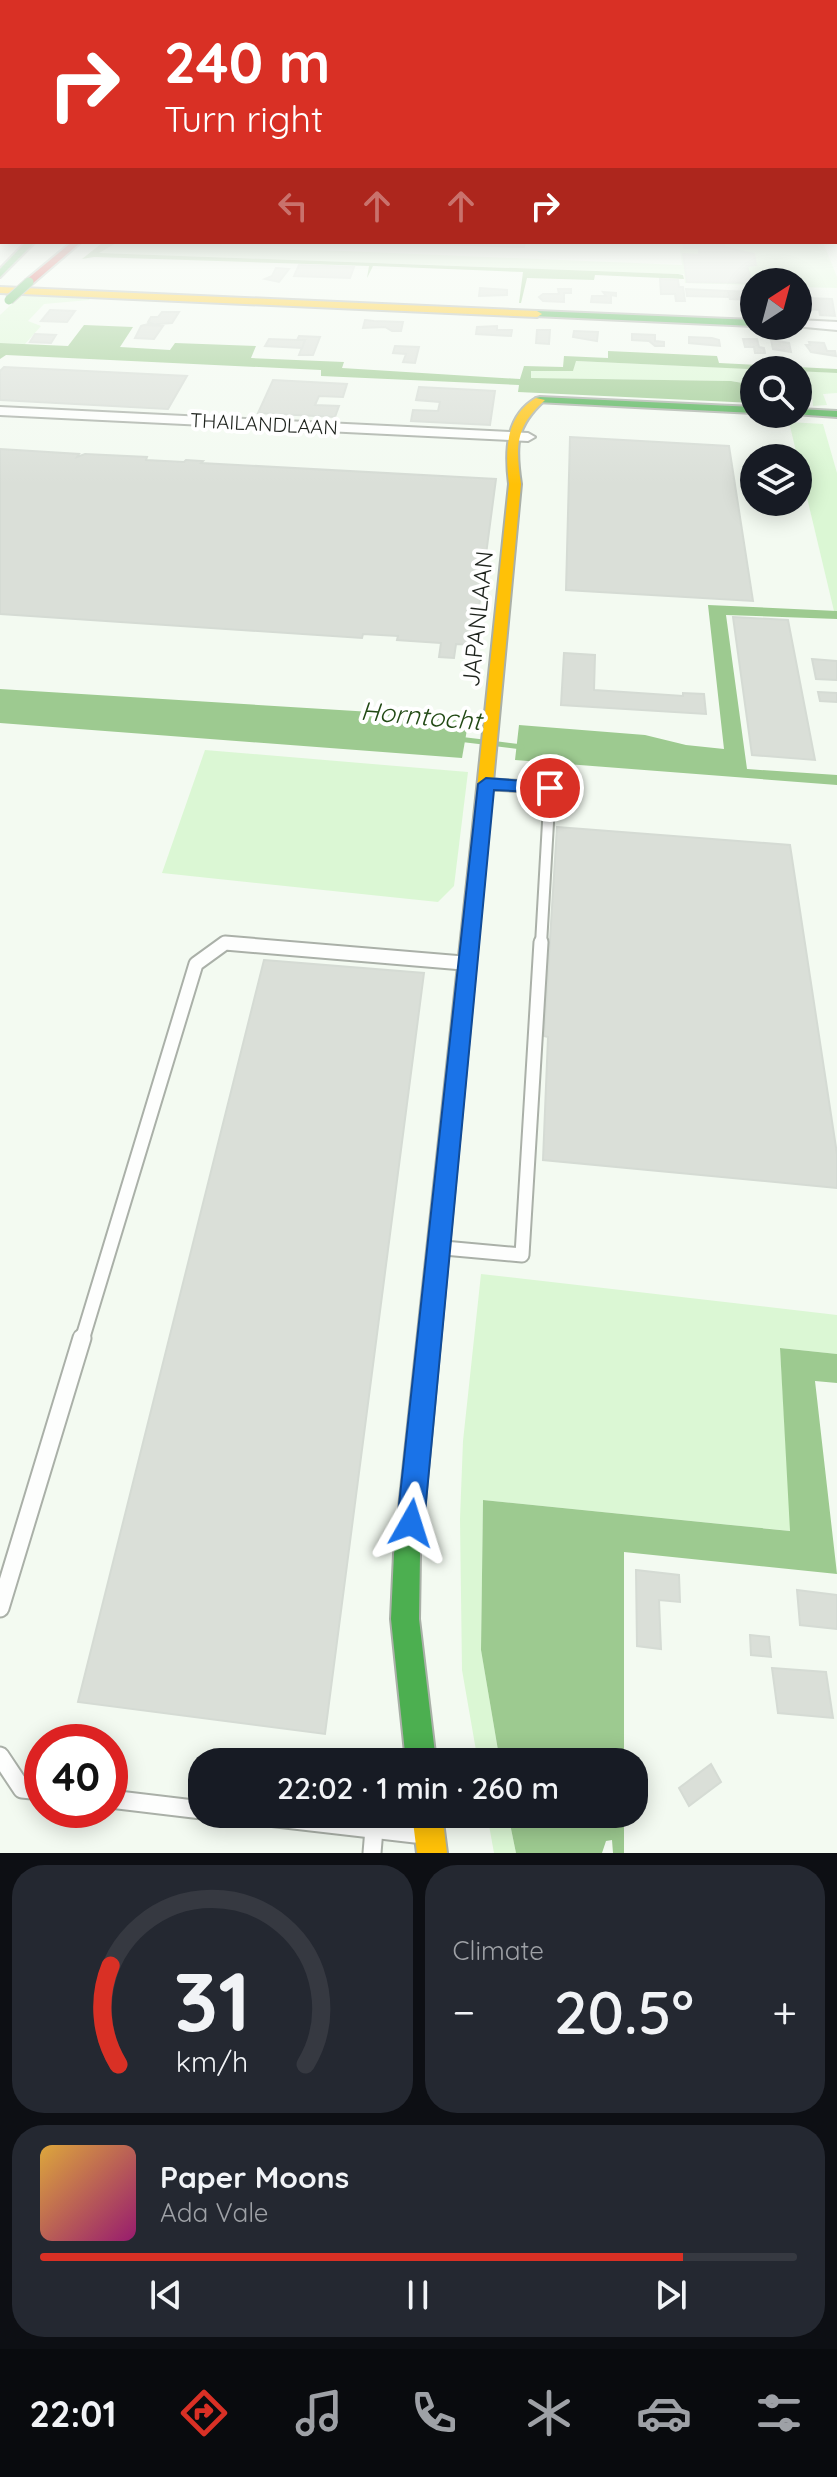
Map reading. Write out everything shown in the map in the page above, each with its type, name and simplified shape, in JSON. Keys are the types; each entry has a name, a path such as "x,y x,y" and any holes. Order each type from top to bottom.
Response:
{"main road":[{"path":"507,312 740,322"},
{"name":"JAPANLAAN","path":"419,1748 410,1675 405,1587 515,484 512,474 522,437 519,419 528,404 541,400 740,409"},
{"path":"812,413 837,414"}],"street":[{"path":"812,325 837,326"},
{"name":"THAILANDLAAN","path":"0,411 522,437"}],"lane":[{"path":"440,1247 522,1255 550,788 486,784"},
{"path":"0,1608 196,964 225,943 467,963"},
{"path":"0,1756 24,1789"},
{"path":"128,1801 188,1808"},
{"path":"365,1828 431,1844"},
{"path":"372,1853 374,1829"}],"shaded area":[{"path":"36,312 28,321 41,326 25,344 0,343 0,315"},
{"path":"575,361 740,368 740,383 530,378 531,371 573,371"},
{"path":"812,372 837,373 837,393 823,394 827,405 813,406"},
{"path":"812,423 823,424 837,473 837,611 834,611 811,516 812,444 794,444 790,428 812,428"},
{"path":"205,750 468,772 454,886 438,902 162,873"},
{"path":"481,1274 837,1315 837,1354 780,1348 791,1531 483,1500 481,1650 498,1748 476,1748 462,1670 460,1519 463,1441"},
{"path":"490,1828 511,1828 516,1853 494,1853"}],"water":[{"path":"84,325 133,327 120,347 170,350 175,343 256,346 251,358 344,362 342,368 520,379 524,366 563,367 564,356 608,358 608,351 717,356 719,363 740,364 740,369 576,361 573,371 531,371 531,378 731,381 740,383 740,402 518,392 519,385 321,376 321,370 6,355 0,359 0,343 68,346"},
{"path":"812,368 837,369 837,373 812,372"},
{"path":"708,605 837,611 837,619 726,615 747,769 837,775 837,785 515,760 519,725 645,735 686,745 724,749"},
{"path":"0,689 469,718 462,758 0,723"},
{"path":"780,1348 837,1354 837,1383 815,1381 837,1574 624,1552 624,1748 498,1748 481,1650 483,1500 790,1531"},
{"path":"511,1828 624,1828 624,1853 613,1853 612,1840 606,1841 602,1853 516,1853"}],"building":[{"path":"48,312 74,312 67,322 41,321"},
{"path":"162,312 179,312 172,323 145,325 151,323 148,322 151,317 158,317"},
{"path":"819,312 834,312 835,316 820,315"},
{"path":"365,320 403,322 401,331 392,331 385,327 363,328"},
{"path":"141,326 163,326 154,339 135,338"},
{"path":"497,326 497,330 512,330 511,336 476,334 477,327"},
{"path":"537,330 550,330 549,344 536,343"},
{"path":"574,331 598,332 597,341 573,337"},
{"path":"35,334 56,335 51,343 30,342"},
{"path":"632,334 655,335 655,341 664,342 664,346 632,340"},
{"path":"299,336 320,337 313,355 299,355 305,340 297,340"},
{"path":"689,337 719,340 720,346 689,343"},
{"path":"269,339 305,340 302,348 265,346"},
{"path":"743,340 757,340 765,353 755,353 754,347 745,347"},
{"path":"771,340 789,343 791,352 773,349"},
{"path":"809,342 824,343 827,351 835,351 836,356 811,352 806,345 810,345"},
{"path":"395,346 419,347 415,363 403,362 406,354 393,353"},
{"path":"4,367 187,376 168,409 0,400 0,371"},
{"path":"273,380 347,384 343,397 319,396 315,405 339,406 335,417 258,413"},
{"path":"419,387 495,391 490,425 411,421 413,410 438,411 440,402 416,400"},
{"path":"570,437 729,446 753,601 566,590"},
{"path":"0,449 79,454 77,457 85,454 147,457 146,460 496,479 474,645 456,644 454,658 439,657 441,643 397,640 398,636 363,634 362,638 0,614"},
{"path":"733,617 788,620 815,760 752,755"},
{"path":"564,653 595,655 594,690 683,696 683,693 704,694 706,714 561,705"},
{"path":"812,659 837,661 837,680 816,679"},
{"path":"818,692 837,693 837,702 820,701"},
{"path":"557,827 790,845 837,1154 837,1188 543,1160 548,1037 544,1036"},
{"path":"264,960 424,973 325,1734 78,1702"},
{"path":"636,1570 679,1575 680,1602 659,1600 661,1649 637,1646"},
{"path":"797,1590 837,1595 837,1629 800,1625"},
{"path":"750,1635 769,1637 771,1657 751,1655"},
{"path":"772,1668 826,1672 833,1718 778,1713"},
{"path":"711,1764 721,1782 689,1806 679,1788"}],"waterway":[{"name":"Horntocht","path":"458,739 483,742"},
{"name":"Horntocht","path":"498,744 522,747"}],"traffic: fast":[{"path":"537,314 740,322"},
{"path":"540,400 740,409"},
{"path":"812,413 837,414"},
{"path":"419,1748 405,1619 407,1554 479,846"}],"traffic: slow":[{"path":"503,312 537,314"},
{"path":"479,846 515,484 514,436 523,414 540,400"},
{"path":"429,1828 432,1853"}],"route":[{"path":"411,1523 486,784 550,788"}]}
